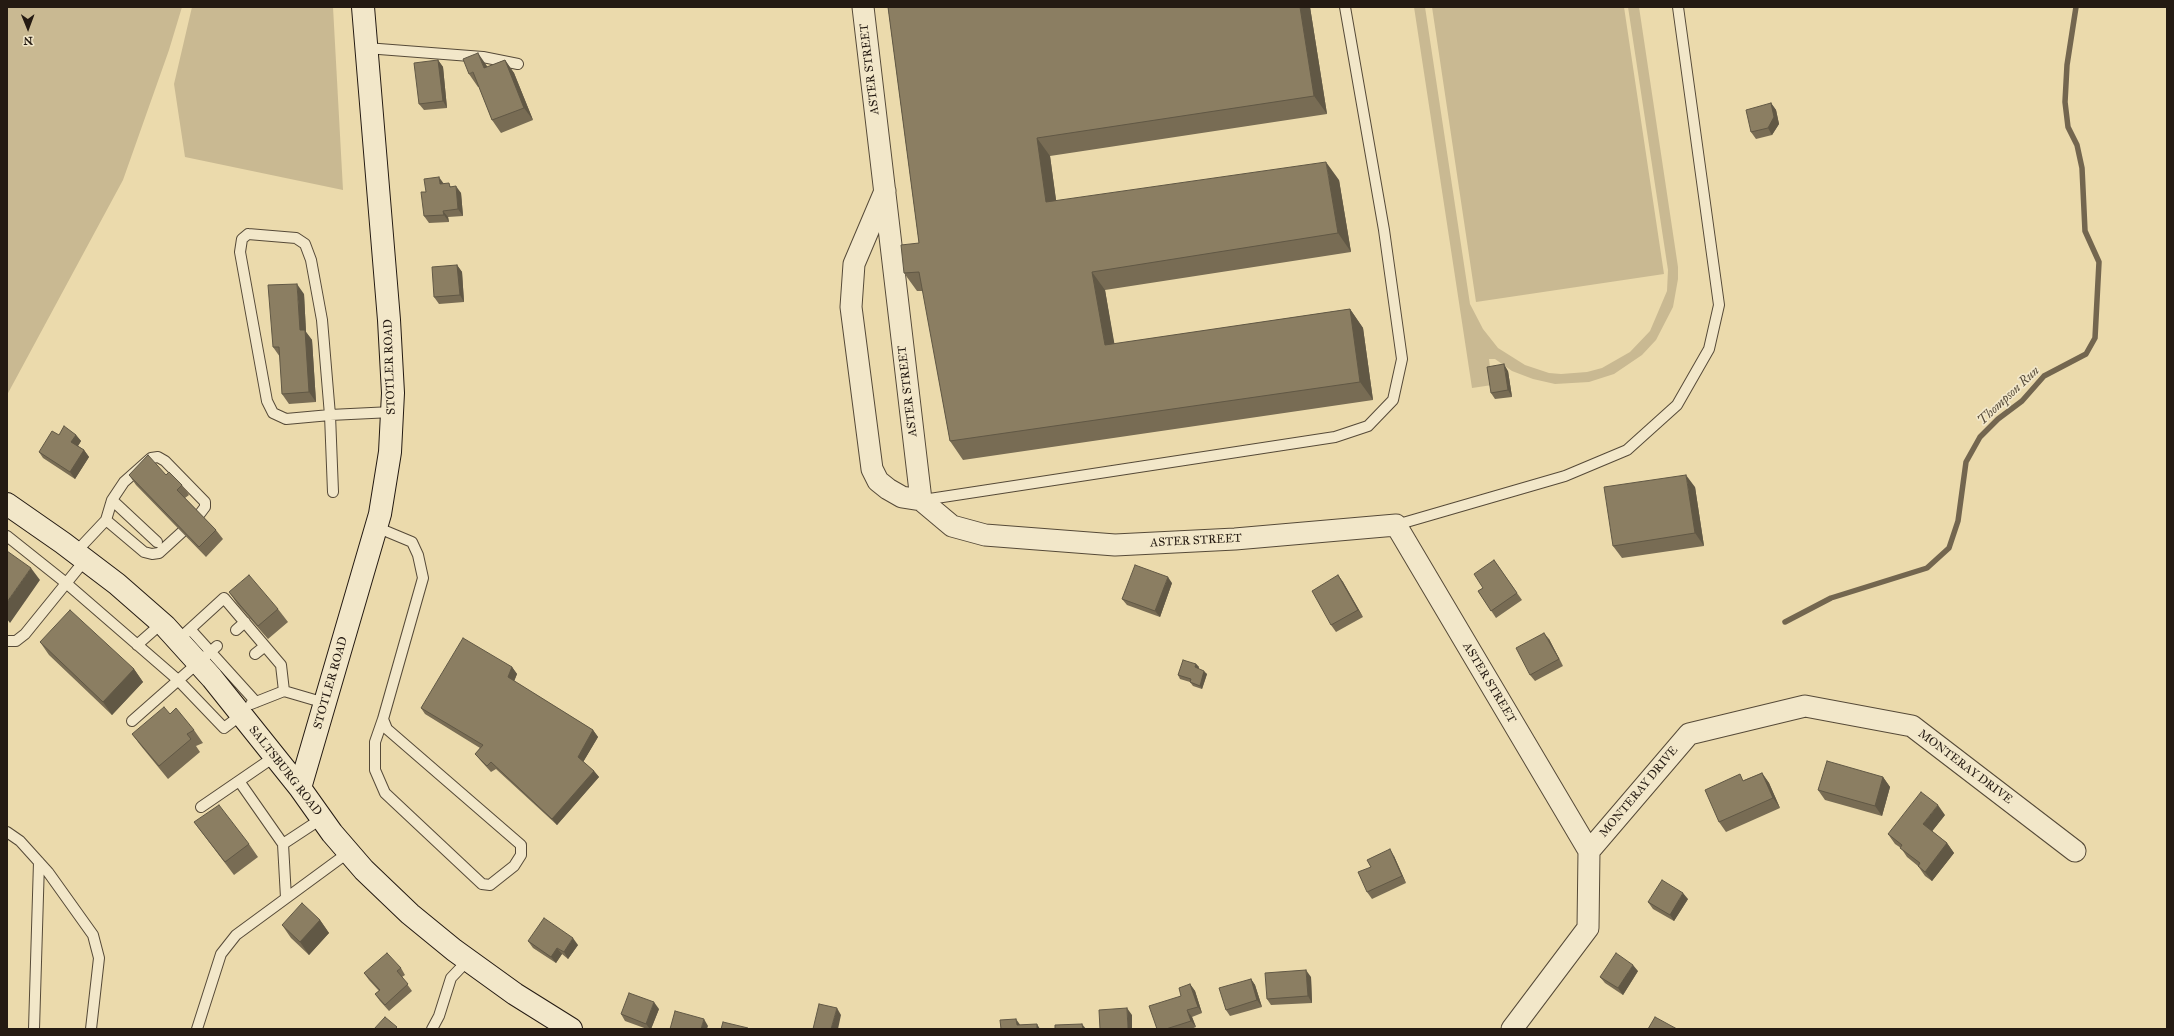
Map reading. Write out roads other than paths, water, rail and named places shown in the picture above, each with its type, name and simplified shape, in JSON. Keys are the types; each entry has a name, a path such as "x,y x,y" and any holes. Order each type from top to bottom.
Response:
{"street":[{"name":"STOTLER ROAD","path":"300,788 376,527 390,452 393,393 389,320 363,7"},
{"name":"ASTER STREET","path":"863,7 921,500 952,526 985,536 1115,545 1236,539 1396,525 1589,851"},
{"path":"885,191 854,264 851,307 872,469 878,482 888,489 902,497 921,500"},
{"name":"SALTSBURG ROAD","path":"11,510 80,556 162,623 184,635 209,653 230,677 245,709 274,757 300,788 348,852 410,914 468,960 566,1028"},
{"name":"MONTERAY DRIVE","path":"1589,851 1688,734 1805,706 1912,726 2075,851"},
{"path":"1512,1029 1588,928 1589,851"}],"lane":[{"path":"921,500 1335,437 1368,426 1393,400 1402,359 1384,230 1345,7"},
{"path":"1396,525 1566,476 1626,450 1677,405 1709,349 1719,305 1678,7"},
{"path":"366,48 483,57 518,64"},
{"path":"333,492 330,415 322,320 310,260 305,244 296,238 248,234 242,239 240,252 267,401 273,413 286,419 330,415 392,412"},
{"path":"7,641 16,640 25,634 66,583 80,556 106,520 112,500 124,482 151,458 158,458 165,461 205,502 205,507 199,515"},
{"path":"112,500 157,542"},
{"path":"106,520 144,552 152,554 159,553 182,532"},
{"path":"376,527 412,542 418,555 423,578 383,719 375,742 374,770 385,793 482,884 490,885 514,866 521,855 521,845 387,729 383,719"},
{"path":"7,536 66,583 178,680 224,728 245,709 284,691 325,703"},
{"path":"184,635 224,598 281,665 284,691"},
{"path":"236,630 245,622"},
{"path":"137,645 162,623"},
{"path":"255,654 264,646"},
{"path":"132,721 209,653"},
{"path":"201,807 274,757"},
{"path":"238,781 283,844 286,898"},
{"path":"283,844 322,819"},
{"path":"7,832 20,841 39,862 93,935 99,958 91,1029"},
{"path":"197,1029 221,954 236,935 348,852"},
{"path":"34,1029 39,862"},
{"path":"432,1029 439,1016 451,978 468,960"}],"waterway":[{"name":"Thompson Run","path":"1785,622 1831,598 1927,568 1949,548 1958,521 1966,462 1980,437 1998,419 2022,401 2044,376 2086,354 2095,338 2099,262 2085,231 2082,168 2077,145 2068,127 2065,102 2067,65 2076,7"}]}
